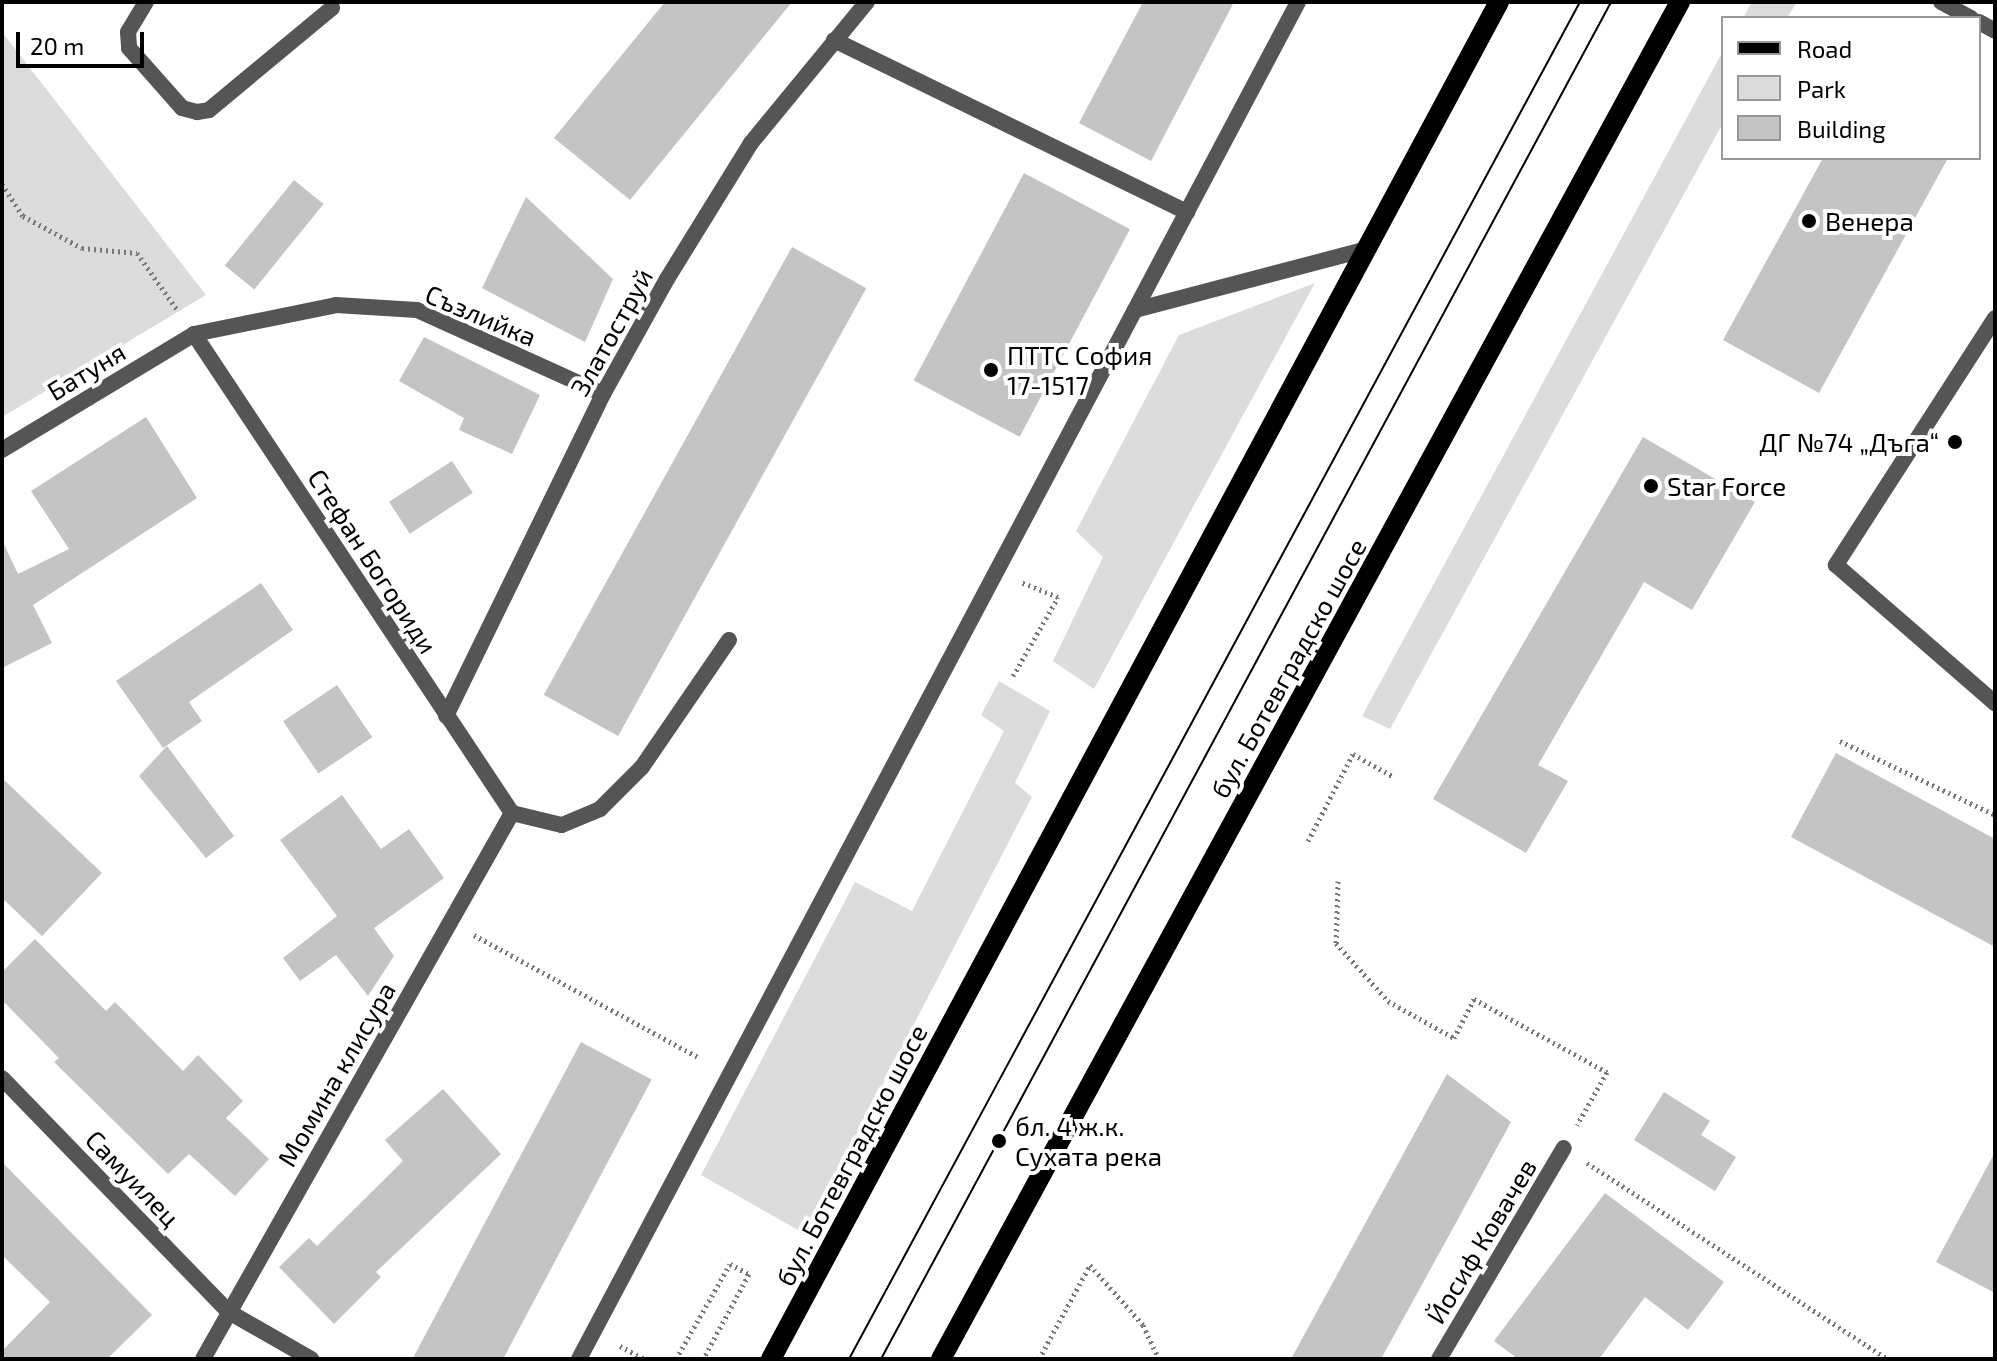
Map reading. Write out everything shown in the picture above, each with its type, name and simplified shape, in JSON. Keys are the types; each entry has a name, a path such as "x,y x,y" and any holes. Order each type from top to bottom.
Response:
{"main road":[{"name":"бул. Ботевградско шосе","path":"771,1359 1499,2"},
{"name":"бул. Ботевградско шосе","path":"943,1358 1680,2"}],"street":[{"path":"146,2 128,32 129,48 182,108 197,112 209,110 332,8"},
{"name":"Златоструй","path":"446,716 603,394 751,143 867,2"},
{"path":"579,1359 1298,2"},
{"path":"1941,2 1967,16"},
{"path":"834,40 1187,212"},
{"path":"1135,310 1367,249"},
{"name":"Съзлийка","path":"194,334 336,305 417,310 603,394"},
{"path":"1995,318 1836,565 1995,703"},
{"name":"Батуня","path":"2,450 194,334"},
{"name":"Стефан Богориди","path":"194,334 512,813"},
{"path":"512,813 562,825 600,809 642,767 729,640"},
{"name":"Момина клисура","path":"203,1359 512,813"},
{"name":"Самуилец","path":"2,1078 229,1312 311,1359"},
{"name":"Йосиф Ковачев","path":"1439,1359 1564,1148"}],"path":[{"path":"2,184 23,216 82,248 137,253 194,334"},
{"path":"1013,676 1058,597"},
{"path":"1840,741 1995,815"},
{"path":"1308,841 1353,754 1394,777"},
{"path":"1338,881 1336,943 1388,1001 1454,1038 1474,999 1607,1072 1564,1148 1888,1359"},
{"path":"450,922 698,1057"},
{"path":"676,1359 730,1264 749,1274 703,1359"},
{"path":"1039,1359 1090,1265 1143,1325 1159,1359"}],"green space":[{"path":"1752,2 1797,2 1788,16 1744,16"},
{"path":"2,32 206,295 2,417"},
{"path":"1721,55 1721,127 1390,729 1362,716"},
{"path":"1315,283 1094,689 1053,661 1103,557 1076,531 1179,335"},
{"path":"999,681 1050,711 1015,783 1032,797 805,1234 701,1175 855,882 912,911 1004,731 981,715"}],"building":[{"path":"665,2 792,2 630,200 554,138"},
{"path":"1143,2 1234,2 1151,161 1079,123"},
{"path":"1822,160 1947,160 1819,393 1723,340"},
{"path":"1024,173 1130,229 1020,437 914,380"},
{"path":"294,180 324,204 254,289 225,265"},
{"path":"526,197 613,279 585,342 482,288"},
{"path":"792,247 866,288 618,736 544,695"},
{"path":"424,337 540,395 512,454 459,430 464,418 399,381"},
{"path":"146,417 197,498 33,605 52,643 2,668 2,540 18,574 69,549 31,491"},
{"path":"1643,437 1755,502 1692,610 1644,582 1538,765 1568,781 1526,853 1433,799"},
{"path":"452,461 473,493 410,534 389,502"},
{"path":"261,583 293,630 189,702 202,721 163,748 116,681"},
{"path":"337,685 372,737 318,774 283,721"},
{"path":"167,746 234,836 206,858 139,776"},
{"path":"1836,753 1995,839 1995,947 1791,837"},
{"path":"2,778 102,873 42,936 2,898"},
{"path":"342,795 381,849 409,829 444,878 374,928 394,956 368,996 336,955 300,981 283,958 337,916 280,840"},
{"path":"35,939 106,1011 115,1002 183,1071 198,1055 243,1101 226,1118 269,1159 235,1196 189,1154 168,1174 54,1062 59,1058 2,1000 2,972"},
{"path":"581,1042 652,1080 503,1359 412,1359"},
{"path":"1447,1074 1511,1122 1452,1230 1381,1359 1291,1359"},
{"path":"443,1089 501,1154 376,1272 381,1277 334,1324 279,1267 309,1238 317,1246 403,1161 385,1140"},
{"path":"1664,1092 1710,1121 1701,1135 1736,1157 1715,1191 1634,1140"},
{"path":"1995,1152 1995,1293 1936,1262"},
{"path":"2,1162 152,1315 107,1359 2,1359 2,1351 50,1302 2,1255"},
{"path":"1605,1193 1724,1282 1688,1330 1645,1297 1599,1359 1518,1359 1494,1341"}],"tram line":[{"path":"849,1359 1580,2"},
{"path":"881,1359 1611,2"}],"place":[{"name":"Венера","path":"1809,221"},
{"name":"ПТТС София 17-1517","path":"991,370"},
{"name":"ДГ №74 „Дъга“","path":"1955,442"},
{"name":"Star Force","path":"1651,486"},
{"name":"бл. 4 ж.к. Сухата река","path":"999,1141"}]}
